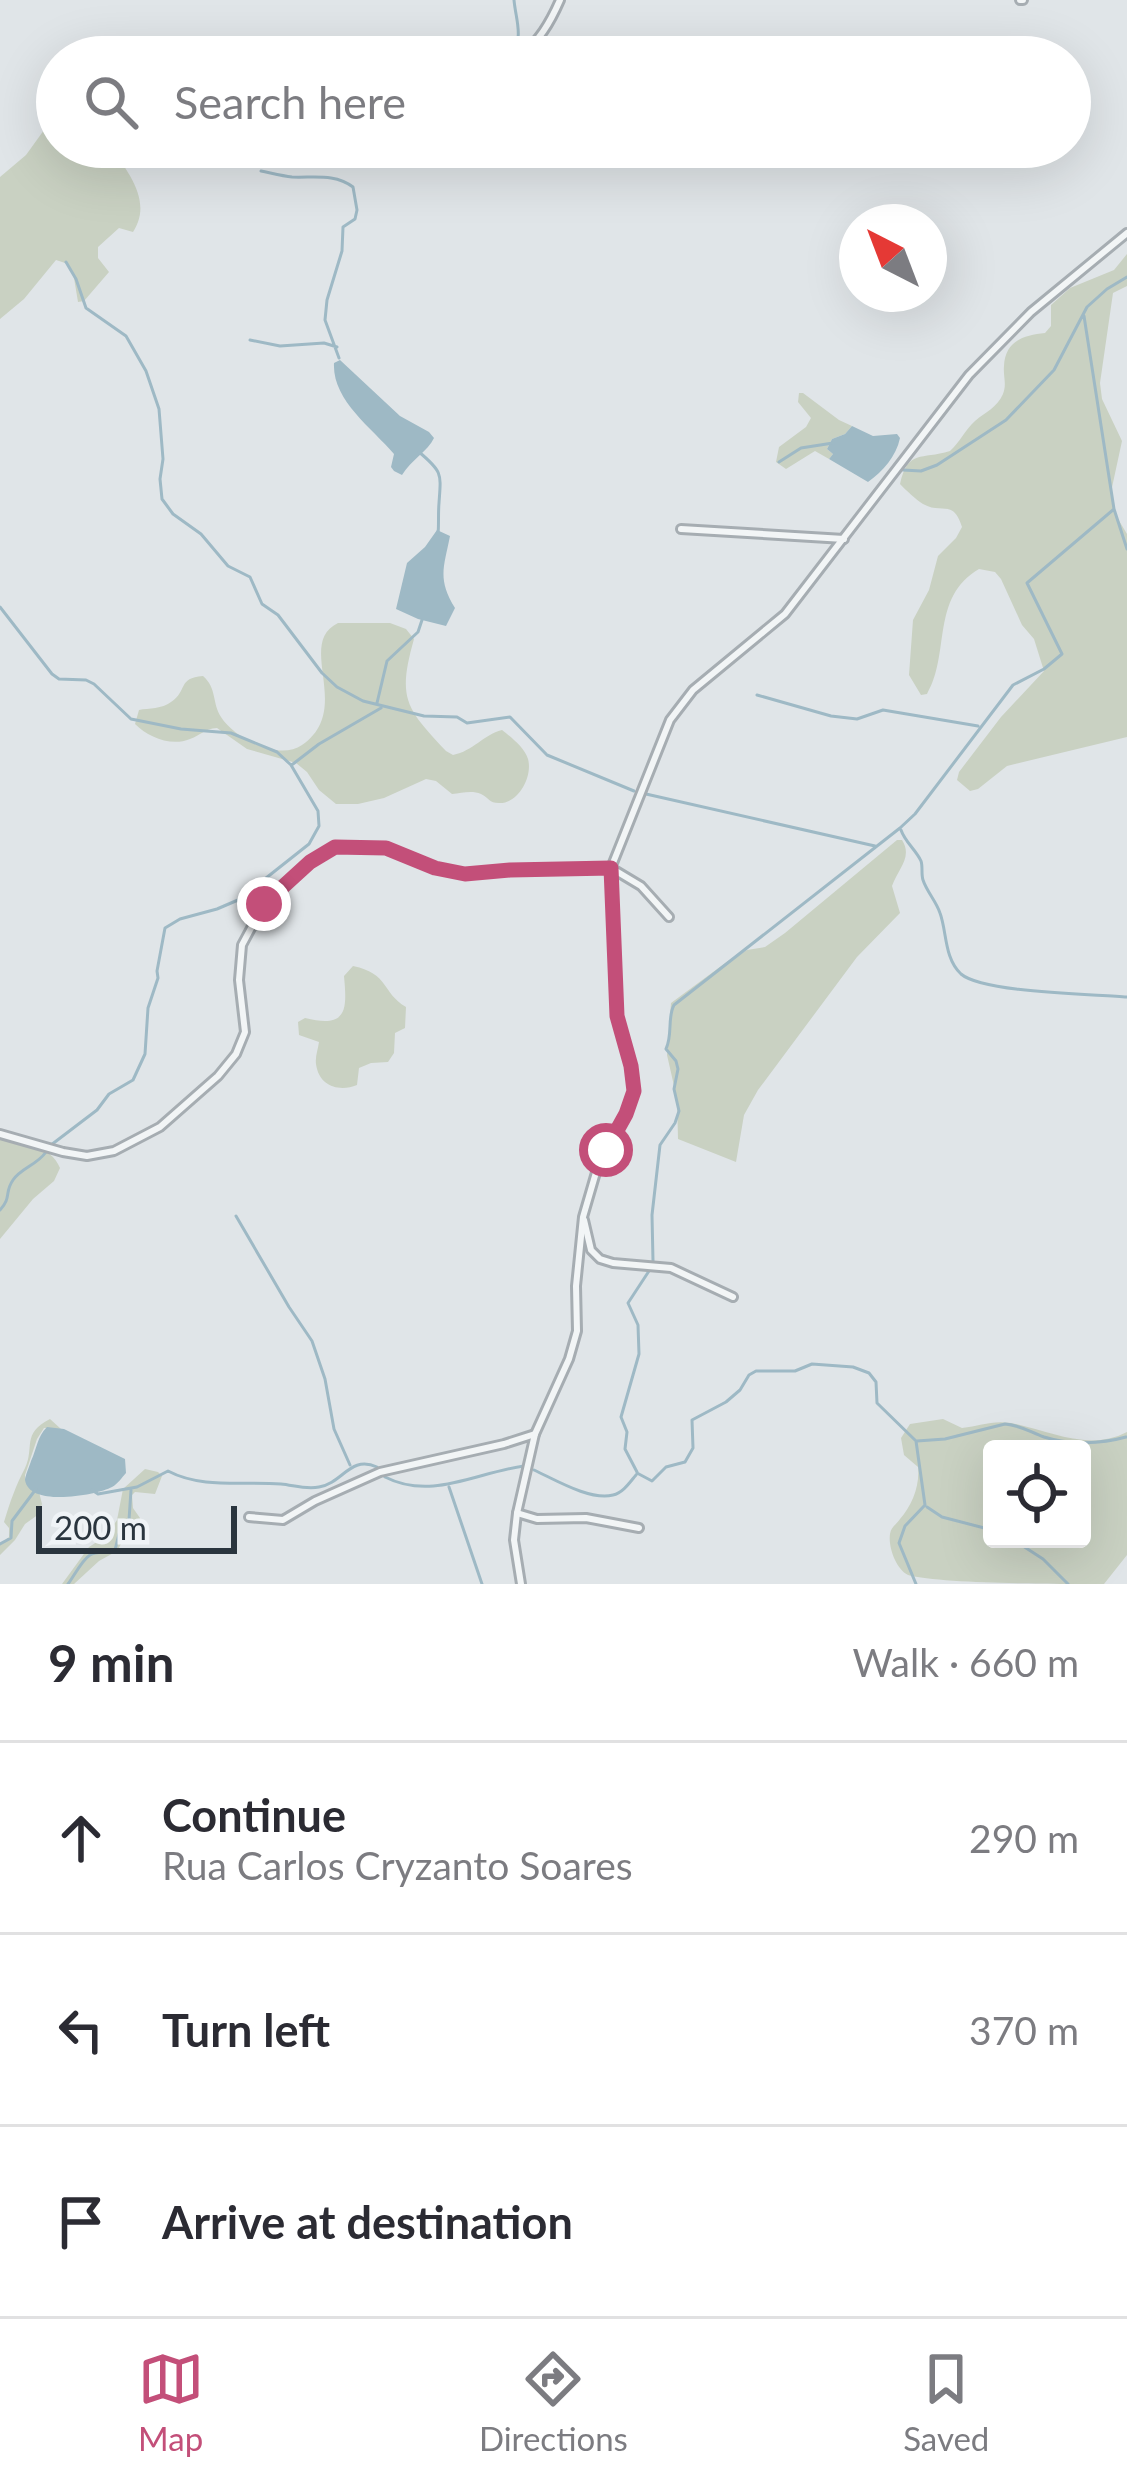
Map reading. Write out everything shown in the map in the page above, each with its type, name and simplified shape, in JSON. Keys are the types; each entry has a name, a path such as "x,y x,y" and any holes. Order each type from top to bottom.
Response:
{"street":[{"path":"540,36 560,0"},
{"path":"521,1584 514,1540 517,1513 535,1434 577,1331 583,1217 597,1169 634,1091 617,1016 611,868 647,774 680,704 785,614 969,375 1042,302 1127,233"},
{"path":"681,529 844,539"},
{"path":"0,1134 87,1156 114,1151 160,1127 236,1054 245,1032 239,980 242,945 264,904 310,862 335,847 386,848 435,868 465,874 611,868 641,886 669,917"},
{"path":"583,1217 591,1250 600,1259 671,1268 734,1298"},
{"path":"249,1516 283,1520 380,1472 535,1434"},
{"path":"517,1513 640,1528"}],"green space":[{"path":"36,141 36,168 125,168 136,187 140,209 133,232 119,228 98,247 98,258 109,272 84,301 78,302 68,264 56,260 24,299 0,319 0,177"},
{"path":"1127,254 1127,286 1113,293 1100,383 1102,399 1122,441 1111,492 1115,514 1127,534 1127,737 1007,766 970,791 957,780 959,772 1044,671 1034,639 1022,625 1001,579 995,572 979,569 964,581 947,610 934,678 927,694 921,695 909,675 913,620 929,590 938,556 962,527 951,510 923,504 900,484 903,473 917,458 950,451 998,403 1004,390 1005,357 1012,345 1045,333 1051,326 1051,305 1070,288 1114,270"},
{"path":"799,393 852,426 832,439 829,459 815,451 786,469 776,462 779,447 811,418 798,402"},
{"path":"338,623 390,623 406,629 414,639 406,676 409,701 446,751 460,753 502,730 524,751 528,774 512,799 496,803 478,793 452,794 426,779 384,798 336,804 296,763 247,749 217,728 175,742 153,737 135,724 139,710 167,704 189,679 203,676 221,717 236,733 270,749 292,749 317,730 324,714 321,661 326,633"},
{"path":"902,840 906,852 892,886 900,913 857,957 758,1090 744,1115 736,1162 678,1139 677,1099 667,1055 671,1003 728,961 765,947 785,933"},
{"path":"353,966 373,974 406,1007 405,1028 395,1033 394,1053 388,1062 359,1068 357,1085 344,1088 321,1078 316,1061 319,1042 299,1035 298,1022 305,1018 330,1021 342,1014 344,976"},
{"path":"0,1136 43,1149 60,1168 54,1181 0,1239"},
{"path":"50,1419 61,1429 44,1428 25,1475 39,1492 39,1514 0,1555 0,1544 9,1537 4,1522 28,1460 32,1436"},
{"path":"943,1419 962,1428 1004,1422 1084,1440 983,1440 983,1548 1091,1548 1091,1440 1127,1432 1127,1555 1104,1584 973,1582 908,1575 897,1563 890,1539 918,1481 918,1467 904,1455 901,1438 910,1424"},
{"path":"145,1469 162,1476 155,1494 132,1495 140,1518 136,1531 128,1532 117,1551 74,1584 62,1584 89,1547 106,1536 117,1520 123,1489"}],"water":[{"path":"340,360 400,416 434,438 402,475 391,467 394,454 339,389 334,363"},
{"path":"852,426 873,436 897,434 900,438 888,463 868,482 829,459 832,439"},
{"path":"437,530 450,536 444,581 455,608 446,626 396,609 407,563"},
{"path":"47,1427 64,1429 125,1459 126,1473 114,1486 93,1493 50,1497 29,1489 25,1478"}],"waterway":[{"path":"514,0 518,36"},
{"path":"261,171 331,178 353,187 357,210 355,219 343,227 325,320 339,358"},
{"path":"66,262 86,308 126,336 146,371 159,409 162,499 228,566 250,577 262,604 278,615 337,687 363,701 424,716 457,717 467,723 510,717 547,755 634,791"},
{"path":"903,470 921,471 937,465 1006,420 1054,370 1087,307 1127,277"},
{"path":"1084,316 1114,509 1127,549"},
{"path":"250,340 337,347"},
{"path":"779,462 801,448 833,443"},
{"path":"419,452 439,474 438,534"},
{"path":"653,1261 652,1215 660,1145 679,1111 674,1089 678,1069 666,1049 674,1005 900,828 1013,685 1062,654 1027,583 1114,509"},
{"path":"0,607 59,679 94,684 131,719 231,733 277,752 291,765 318,811 319,826 309,844 252,894 165,928 148,1008 145,1054 133,1080 109,1094 97,1110 51,1145"},
{"path":"377,703 387,661 418,632 422,620"},
{"path":"757,695 831,716 857,719 883,710 978,726"},
{"path":"293,764 381,708"},
{"path":"646,794 875,846"},
{"path":"901,830 921,861 923,880 961,974 1015,989 1127,997"},
{"path":"0,1210 13,1180 46,1152"},
{"path":"236,1216 312,1341 334,1429 350,1465"},
{"path":"637,1472 625,1449 627,1432 621,1417 639,1354 638,1325 628,1303 649,1271"},
{"path":"637,1473 652,1481 666,1467 685,1462 693,1448 692,1420 726,1402 756,1371 795,1371 812,1364 869,1373 876,1382 877,1403 916,1441 925,1505 905,1526 899,1543 916,1584"},
{"path":"917,1441 1005,1424 1064,1441 1126,1437"},
{"path":"92,1490 98,1494 137,1487 168,1471 209,1482 314,1488 360,1464 377,1467"},
{"path":"385,1477 403,1484 437,1486 524,1466"},
{"path":"534,1470 572,1488 604,1496 620,1492 636,1475"},
{"path":"449,1487 482,1584"},
{"path":"0,1544 11,1538 12,1521 36,1489"},
{"path":"68,1584 90,1555 115,1550 129,1520 131,1490"},
{"path":"927,1507 942,1517 983,1528"},
{"path":"1026,1548 1068,1584"}],"route":[{"path":"264,904 310,862 335,847 386,848 435,868 465,874 611,868 617,1016 634,1091 606,1150"}]}
